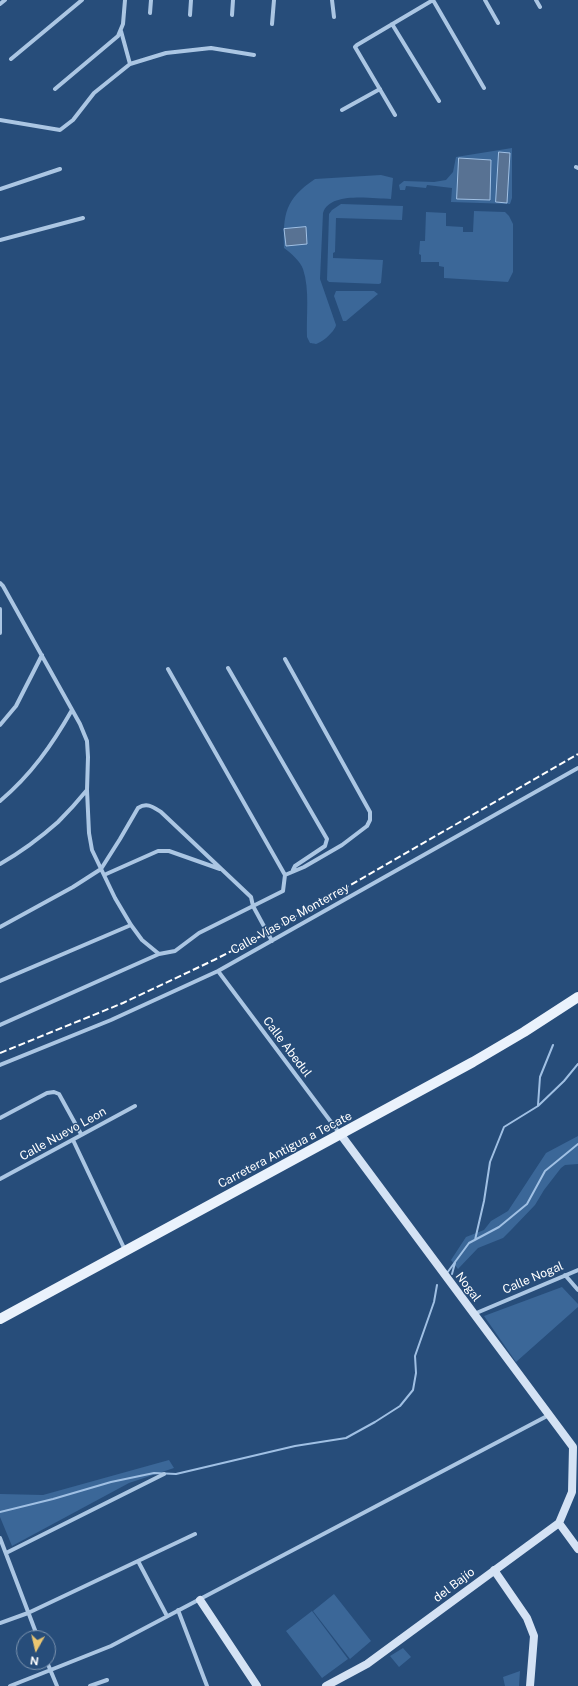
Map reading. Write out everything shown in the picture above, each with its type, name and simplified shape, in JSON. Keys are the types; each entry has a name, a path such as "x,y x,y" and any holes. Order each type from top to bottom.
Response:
{"main road":[{"name":"Carretera Antigua a Tecate","path":"0,1319 500,1047 578,997"}],"street":[{"path":"0,4 5,0"},
{"path":"11,58 82,0"},
{"path":"55,89 118,36 123,24 125,0"},
{"path":"150,13 151,0"},
{"path":"190,16 191,0"},
{"path":"232,15 233,0"},
{"path":"272,24 274,0"},
{"path":"332,0 334,17"},
{"path":"395,115 355,47 357,44 433,0 484,88"},
{"path":"485,0 498,23"},
{"path":"536,0 540,6"},
{"path":"392,24 439,101"},
{"path":"120,30 130,64"},
{"path":"0,120 60,130 73,120 94,93 130,64 166,53 212,48 254,55"},
{"path":"342,110 380,89"},
{"path":"0,189 60,170"},
{"path":"0,240 83,218"},
{"path":"0,583 80,724 87,741 87,790 89,833 92,850 115,898 131,925 142,940 159,954"},
{"path":"0,609 0,633"},
{"path":"0,725 16,706 42,655"},
{"path":"285,659 370,812 370,820 367,826 342,845 304,867 285,875"},
{"path":"228,668 327,839 326,846 295,866 292,871"},
{"path":"0,1025 159,954 175,951 199,933 283,891 285,875 168,669"},
{"path":"0,801 14,789 48,750 72,710"},
{"name":"Calle Vías De Monterrey","path":"0,1065 111,1020 218,971 578,768"},
{"path":"0,864 21,852 58,822 87,790"},
{"path":"0,927 73,887 101,869 138,808 143,805 149,805 161,812 251,897 253,906 272,941"},
{"path":"104,875 158,851 169,851 223,869"},
{"path":"0,981 131,925"},
{"name":"Calle Abedul","path":"218,971 340,1135"},
{"path":"0,1118 47,1092 54,1092 59,1094 81,1134"},
{"name":"Calle Nuevo Leon","path":"0,1179 135,1106"},
{"name":"Nogal","path":"340,1135 576,1450"},
{"path":"73,1140 125,1250"},
{"name":"Calle Nogal","path":"474,1314 578,1270"},
{"path":"565,1275 578,1290"},
{"path":"56,1668 111,1646 549,1415"},
{"path":"576,1450 575,1489 559,1523 578,1549"},
{"path":"6,1553 164,1474"},
{"name":"del Bajío","path":"326,1686 366,1664 559,1523"},
{"path":"0,1623 28,1613 195,1534"},
{"path":"0,1538 35,1630"},
{"path":"138,1561 167,1616"},
{"path":"494,1570 527,1618 534,1636 530,1686"},
{"path":"200,1600 257,1686"},
{"path":"178,1610 207,1686"},
{"path":"10,1686 51,1670 57,1686"},
{"path":"90,1686 107,1680"}],"shaded area":[{"path":"512,148 512,198 510,204 451,202 452,188 427,185 426,188 406,186 405,190 400,190 399,185 404,181 434,182 446,180 453,172 456,157"},
{"path":"499,152 510,153 507,203 496,202"},
{"path":"459,158 491,160 490,200 457,199"},
{"path":"381,175 393,178 391,199 343,199 327,206 323,213 320,279 336,325 325,339 316,344 310,343 307,337 307,294 303,269 295,257 284,248 285,216 288,208 297,193 315,179"},
{"path":"341,204 403,206 402,220 336,218 335,252 333,253 333,258 383,260 381,283 379,284 329,282 327,280 329,214"},
{"path":"474,211 505,212 513,224 513,272 508,282 444,278 444,267 439,266 439,262 421,262 421,255 419,254 420,241 425,241 426,212 446,213 446,226 463,227 463,232 473,232"},
{"path":"306,227 307,244 286,246 284,229"},
{"path":"336,291 374,291 378,294 346,321 343,321 334,296"},
{"path":"578,1136 578,1164 565,1165 561,1168 544,1190 535,1205 503,1238 478,1248 458,1269 451,1260 466,1237 484,1230 491,1221 508,1211 546,1153"},
{"path":"562,1287 578,1304 578,1307 516,1362 484,1316"},
{"path":"169,1460 174,1468 129,1483 12,1546 0,1517 0,1494 43,1495"},
{"path":"334,1594 371,1641 350,1659 313,1611"},
{"path":"312,1611 348,1659 322,1678 286,1631"},
{"path":"403,1648 411,1657 399,1667 390,1656"},
{"path":"520,1671 519,1686 505,1686 503,1677"}],"waterway":[{"path":"538,1105 540,1077 553,1045"},
{"path":"475,1240 484,1201 490,1162 504,1127 538,1106 564,1081 578,1064"},
{"path":"447,1273 469,1243 499,1227 527,1204 545,1171 578,1144"},
{"path":"452,1274 455,1263"},
{"path":"0,1512 53,1499 111,1482 154,1473 176,1474 295,1446 346,1438 400,1406 413,1390 416,1373 415,1356 434,1302 437,1285"}],"railway":[{"path":"0,1053 123,1003 269,932 578,754"}]}
